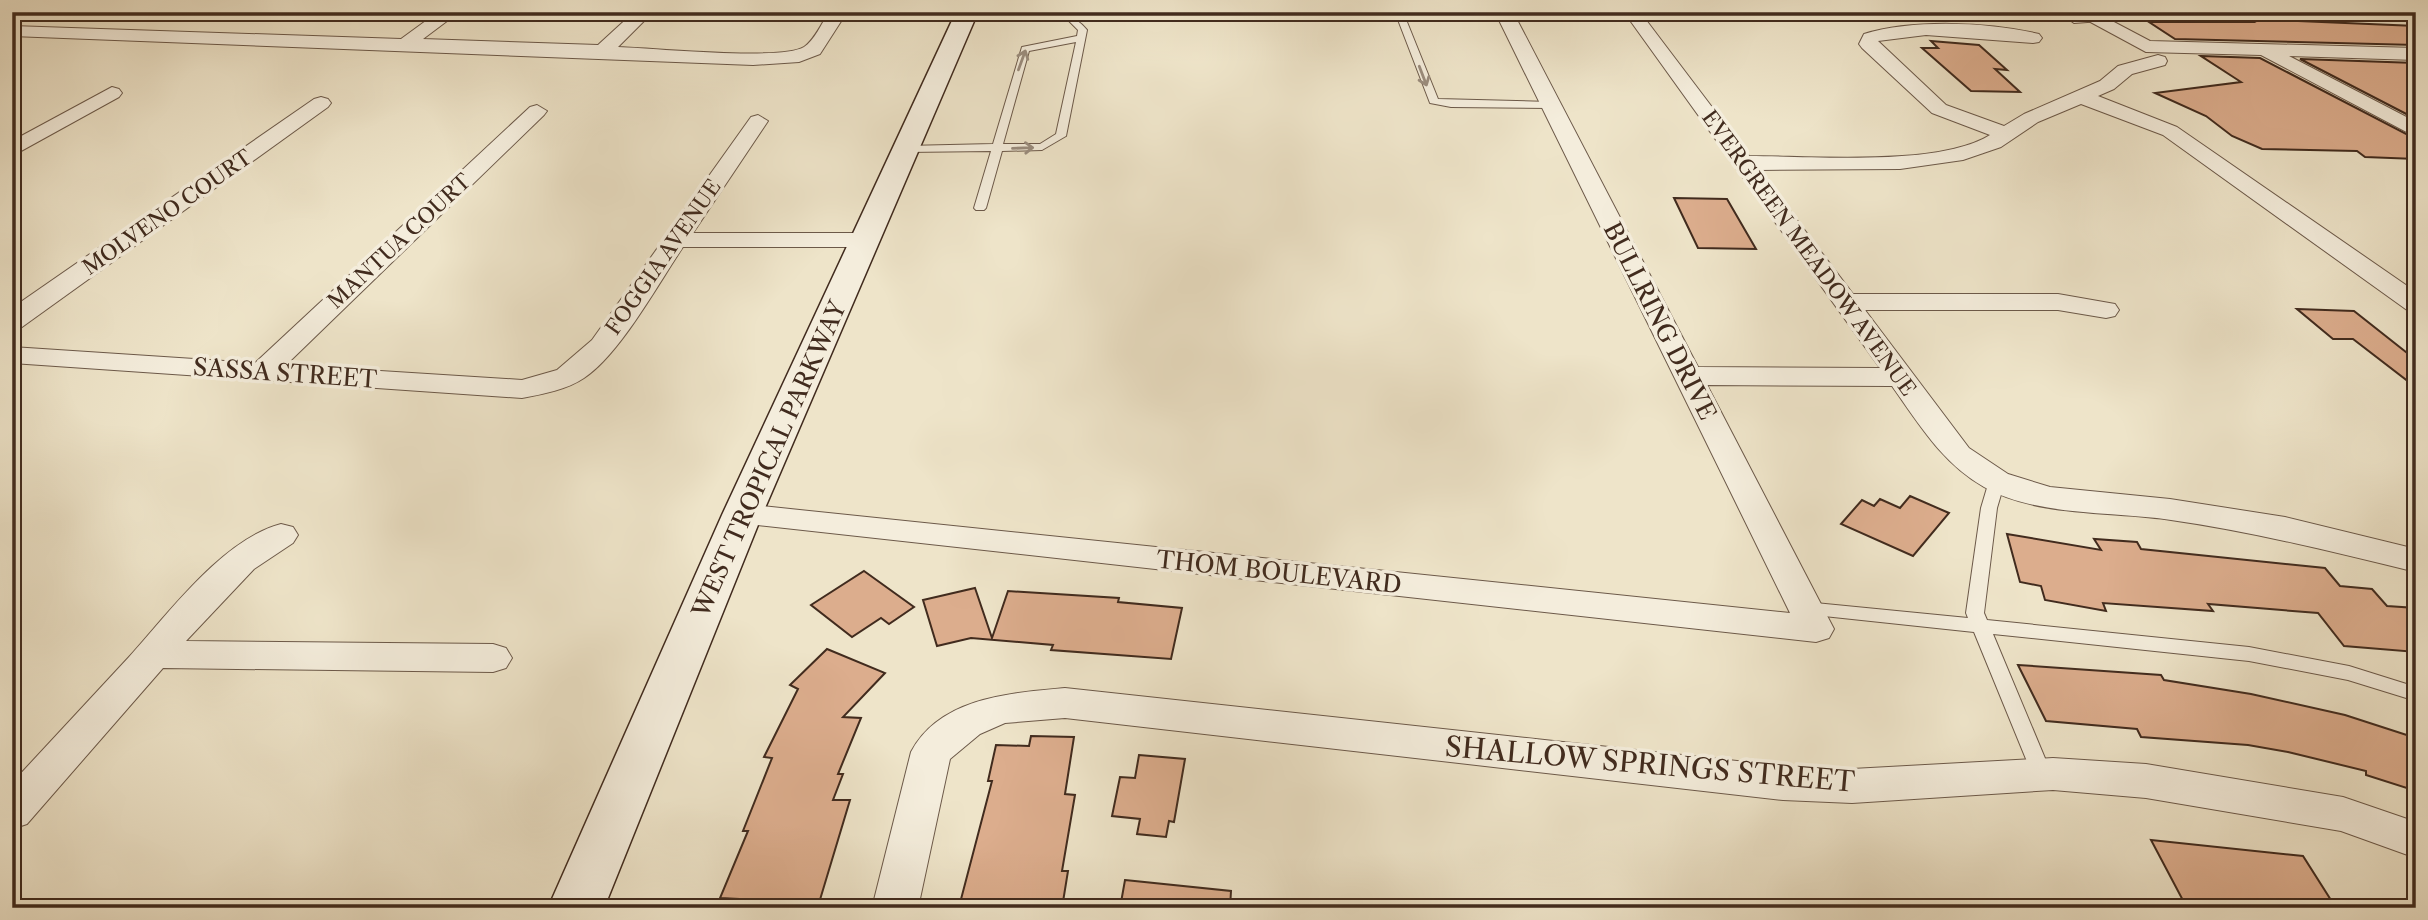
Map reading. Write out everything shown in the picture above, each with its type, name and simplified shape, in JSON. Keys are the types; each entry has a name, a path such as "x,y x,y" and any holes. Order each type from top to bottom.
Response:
{"main road":[{"name":"WEST TROPICAL PARKWAY","path":"576,908 742,516 967,13"}],"street":[{"path":"17,31 64,12"},
{"path":"402,46 450,12"},
{"path":"603,51 643,12"},
{"path":"17,31 214,36 753,59 799,56 813,50 838,12"},
{"name":"BULLRING DRIVE","path":"1504,12 1810,619"},
{"path":"2055,12 2084,17 2157,54"},
{"name":"EVERGREEN MEADOW AVENUE","path":"1632,13 1958,455 1997,481 2047,497 2170,509 2285,528 2416,561"},
{"path":"2084,17 2121,56 2189,54 2194,49 2261,48 2416,54"},
{"path":"214,36 246,18"},
{"path":"2008,134 1939,109 1868,44 1870,38 1908,31 1986,33 2033,38"},
{"path":"2261,48 2416,131"},
{"path":"1742,163 1900,162 1963,153 2008,134 2031,118 2108,85 2121,56"},
{"path":"12,150 112,93"},
{"path":"2082,97 2170,131 2416,304"},
{"name":"MOLVENO COURT","path":"12,321 321,103"},
{"name":"MANTUA COURT","path":"262,372 537,111"},
{"name":"FOGGIA AVENUE","path":"558,382 584,367 602,346 758,121"},
{"path":"674,240 865,240"},
{"path":"1845,302 2058,302 2106,310"},
{"name":"SASSA STREET","path":"12,355 522,389 558,382"},
{"path":"1688,376 1900,377"},
{"name":"THOM BOULEVARD","path":"742,516 1810,619"},
{"path":"12,813 152,654 233,569 281,535"},
{"path":"152,654 493,658"},
{"name":"SHALLOW SPRINGS STREET","path":"895,908 931,752 966,723 1000,709 1065,703 1783,783 1852,786 2042,775 2146,781 2244,795 2343,814 2416,840"}],"lane":[{"path":"967,13 1009,12"},
{"path":"906,149 1042,147 1061,136 1083,30 1072,19 1038,12"},
{"path":"1399,12 1434,101 1451,104 1550,105"},
{"path":"980,208 994,148 1025,49 1083,38"},
{"path":"1997,481 1989,508 1975,613 2042,775"},
{"path":"1810,619 1980,626 2249,654 2349,673 2416,694"}],"building":[{"path":"2248,19 2416,26 2416,45 2175,39 2149,22 2253,22"},
{"path":"1931,41 1979,45 2007,70 1995,69 2020,92 1971,91 1922,48 1938,48"},
{"path":"2201,56 2260,58 2416,139 2416,159 2365,157 2357,151 2262,149 2232,136 2206,116 2155,93 2241,82"},
{"path":"2300,59 2416,63 2416,119"},
{"path":"1674,198 1727,199 1756,249 1698,248"},
{"path":"2297,309 2354,311 2416,360 2416,373 2409,382 2353,339 2333,339"},
{"path":"1910,496 1949,513 1913,556 1841,524 1862,500 1874,506 1880,499 1900,508"},
{"path":"2007,534 2101,550 2094,539 2137,542 2141,549 2325,568 2340,586 2372,589 2387,606 2416,608 2416,652 2344,646 2318,613 2208,604 2213,611 2103,603 2106,611 2045,600 2041,586 2020,582"},
{"path":"864,571 914,607 889,624 881,618 852,637 811,605"},
{"path":"975,588 992,638 1008,591 1119,598 1118,602 1182,608 1171,659 1051,650 1053,645 971,638 937,646 923,600"},
{"path":"827,649 885,673 843,717 861,718 838,774 843,774 833,800 850,800 819,903 720,898 748,831 743,831 772,758 764,757 798,689 790,685"},
{"path":"2018,665 2161,675 2164,680 2251,694 2345,715 2416,738 2416,791 2366,775 2366,771 2288,752 2248,745 2141,737 2137,729 2046,721"},
{"path":"1031,736 1074,737 1065,794 1075,795 1062,871 1068,871 1062,908 978,908 979,904 960,903 992,781 988,781 996,745 1029,746"},
{"path":"1139,755 1185,759 1174,822 1169,821 1166,837 1137,834 1140,819 1112,816 1120,777 1135,778"},
{"path":"2151,840 2303,856 2336,908 2187,908"},
{"path":"1125,880 1231,891 1230,908 1120,908"}]}
